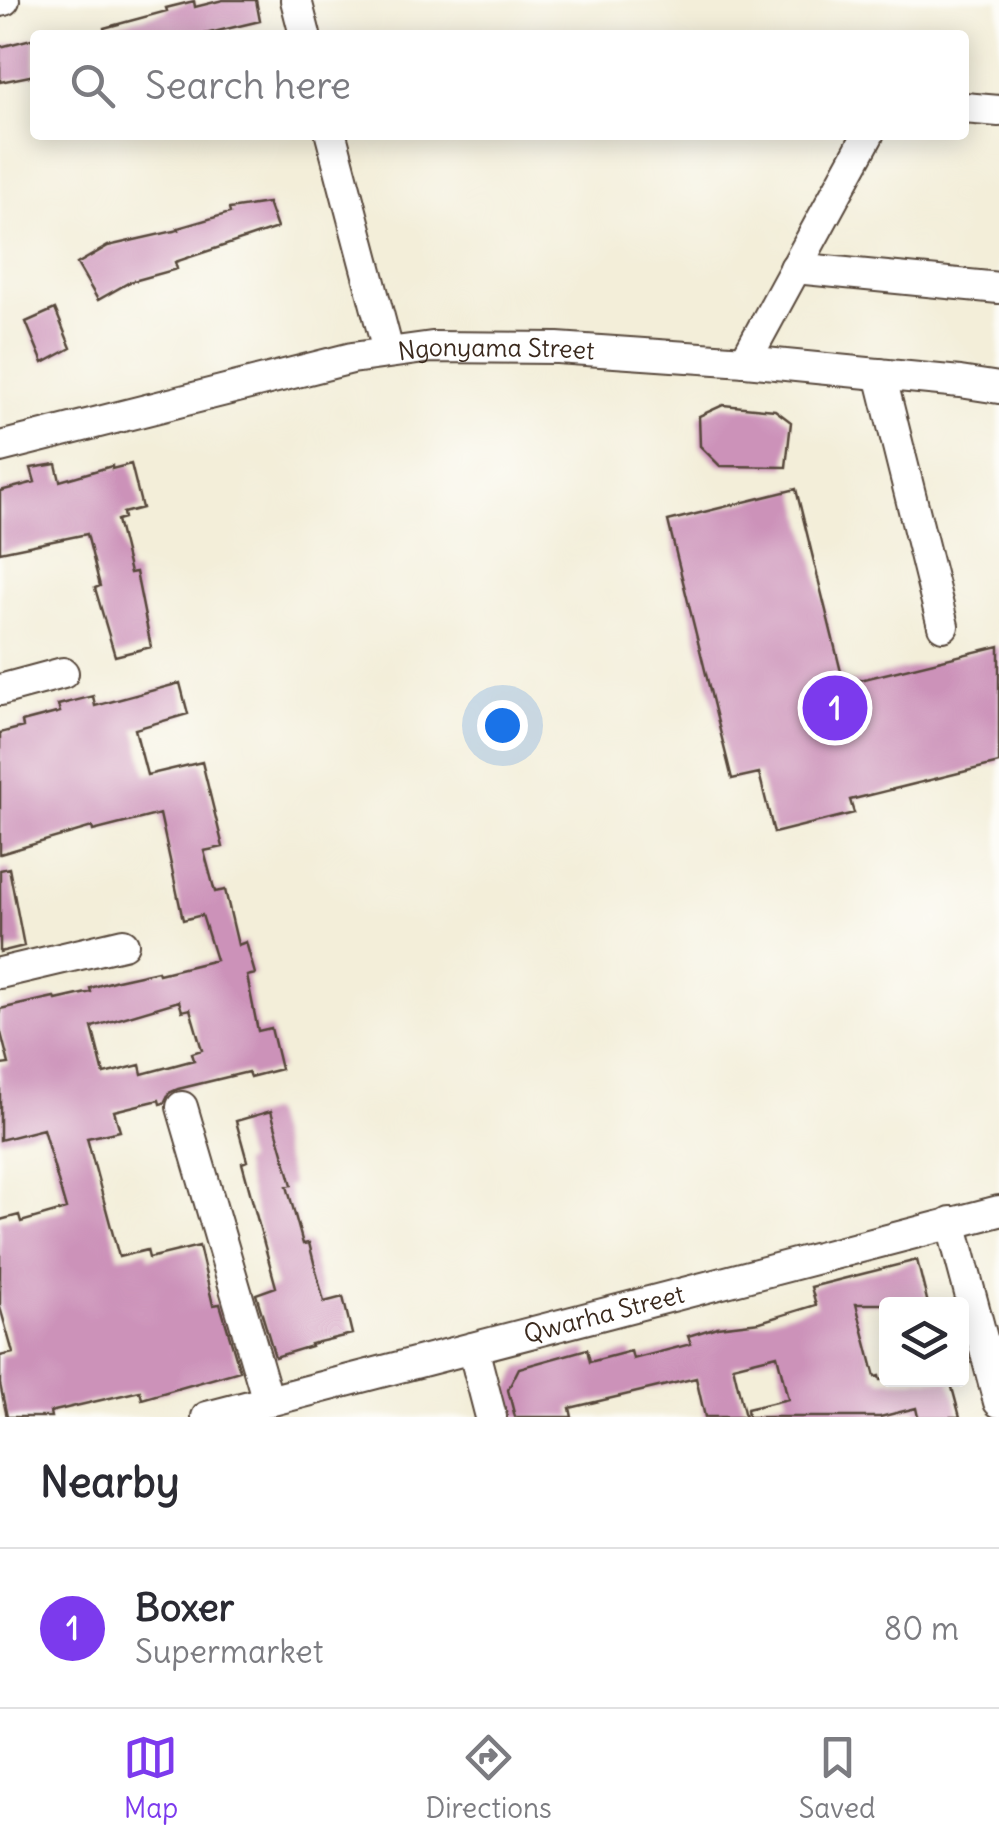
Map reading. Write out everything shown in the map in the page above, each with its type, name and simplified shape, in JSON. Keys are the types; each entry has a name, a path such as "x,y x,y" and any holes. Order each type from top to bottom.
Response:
{"street":[{"path":"296,0 304,30"},
{"path":"969,108 999,111"},
{"path":"332,140 388,351"},
{"path":"745,361 865,140"},
{"path":"795,268 999,288"},
{"name":"Ngonyama Street","path":"0,447 388,351 432,347 541,348 745,361 999,388"},
{"path":"880,374 943,626"},
{"path":"0,690 64,673"},
{"path":"0,972 123,944"},
{"path":"182,1107 268,1401"},
{"name":"Qwarha Street","path":"207,1417 999,1211"},
{"path":"951,1222 999,1402"},
{"path":"473,1348 491,1417"}],"building":[{"path":"223,0 256,0 260,21 222,30 104,30 167,11 166,8 194,1 195,7"},
{"path":"30,39 30,76 0,82 0,47"},
{"path":"268,203 277,228 175,262 177,269 130,282 98,300 77,264 108,246 179,230 230,213 229,209"},
{"path":"55,309 71,348 43,363 26,322"},
{"path":"723,405 775,410 791,422 786,467 720,466 700,446 699,416"},
{"path":"56,464 60,481 131,464 142,508 123,513 124,518 117,520 130,573 136,572 151,647 115,656 95,588 100,586 87,534 0,552 0,491 35,482 31,468"},
{"path":"796,489 844,684 999,646 999,763 850,800 854,813 774,833 759,773 732,779 668,521"},
{"path":"180,683 188,714 135,729 147,775 202,762 223,847 204,851 215,892 225,890 238,945 246,942 255,974 247,976 258,1031 271,1028 281,1069 250,1077 248,1072 178,1089 169,1093 164,1103 159,1100 114,1111 120,1131 87,1138 119,1257 147,1250 149,1258 199,1246 213,1305 220,1304 240,1371 142,1399 140,1391 50,1412 51,1417 7,1417 0,1384 0,1356 13,1353 0,1307 0,1220 19,1215 21,1222 66,1209 43,1129 0,1140 0,1065 9,1064 0,1029 0,1009 54,997 56,1000 91,992 90,988 117,980 216,960 202,915 183,920 160,814 93,831 92,827 0,854 0,733 23,727 22,722 60,712 58,705 93,696 95,706","holes":["179,1001 182,1011 190,1009 202,1050 192,1053 194,1060 142,1074 140,1065 104,1074 92,1027"]},
{"path":"9,868 24,946 0,952 0,870"},
{"path":"271,1111 292,1185 287,1186 303,1244 309,1243 324,1302 343,1297 352,1334 275,1357 256,1294 276,1287 242,1163 247,1161 236,1121"},
{"path":"917,1260 926,1297 879,1297 879,1304 856,1304 875,1377 879,1376 879,1387 952,1387 960,1417 918,1417 916,1408 880,1417 748,1417 747,1409 788,1399 777,1355 733,1366 745,1417 705,1417 696,1378 570,1408 572,1417 515,1417 508,1390 519,1368 587,1349 590,1362 631,1351 633,1359 691,1344 688,1336 717,1327 760,1322 816,1305 811,1287"}],"place":[{"name":"Boxer","path":"835,708"}]}
